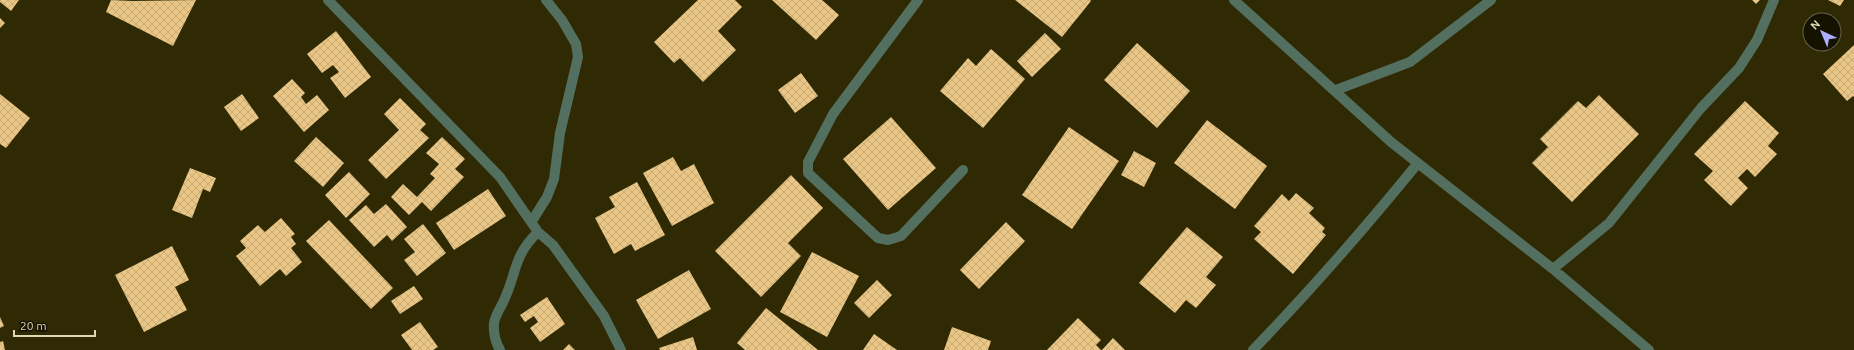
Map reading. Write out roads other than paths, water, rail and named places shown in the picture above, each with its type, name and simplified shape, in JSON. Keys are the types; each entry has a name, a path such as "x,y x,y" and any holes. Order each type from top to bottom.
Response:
{"street":[{"path":"328,0 500,177 532,221 538,232 553,245 604,316 621,350"},
{"path":"532,221 547,197 554,179 560,133 578,57 576,44 562,20 546,0"},
{"path":"918,0 833,114 808,162 808,173 878,238 888,240 901,236 963,170"},
{"path":"1234,0 1336,90 1391,142 1553,269 1649,350"},
{"path":"1336,90 1410,62 1490,0"},
{"path":"1553,269 1609,223 1701,108 1739,68 1757,40 1774,0"},
{"path":"1253,350 1318,281 1418,164"},
{"path":"500,350 493,334 494,320 506,298 518,257 530,240 538,232"}]}
